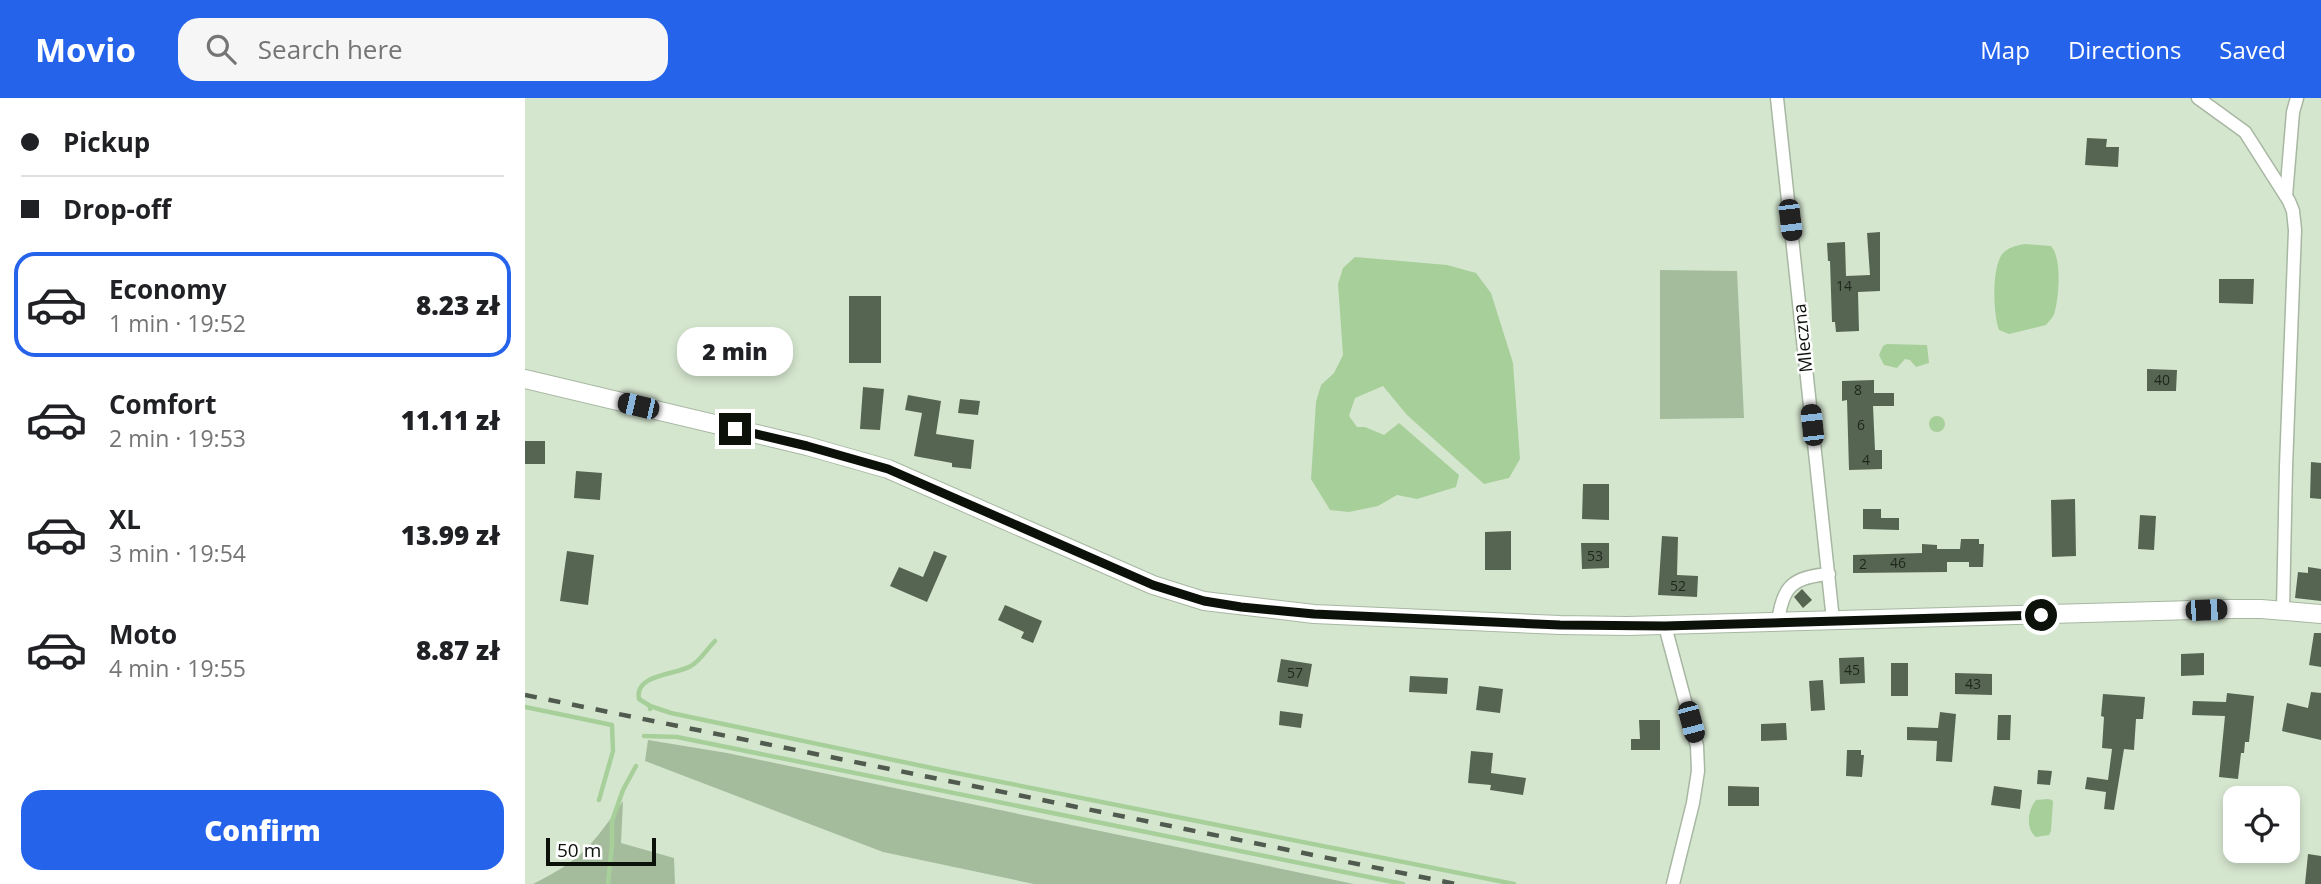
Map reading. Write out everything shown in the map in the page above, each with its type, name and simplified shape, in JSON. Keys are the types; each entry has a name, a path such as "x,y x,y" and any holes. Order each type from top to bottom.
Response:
{"main road":[{"path":"525,379 807,446 888,469 1153,585 1204,601 1314,614 1560,625 1665,626 2230,609 2321,614"}],"street":[{"name":"Mleczna","path":"1777,98 1833,620"},
{"path":"2198,98 2245,132 2293,211 2295,230 2283,610"},
{"path":"2286,196 2293,111 2297,98"},
{"path":"1778,622 1786,590 1809,575 1829,574"},
{"path":"1665,626 1697,746 1699,771 1673,884"}],"shaded area":[{"path":"2025,244 2051,246 2057,259 2059,277 2056,304 2054,315 2046,325 2009,334 1999,330 1997,323 1995,278 2004,252"},
{"path":"1355,257 1447,265 1476,273 1491,293 1513,363 1520,459 1509,478 1484,484 1407,415 1383,386 1355,398 1349,416 1357,427 1365,427 1384,435 1399,423 1459,475 1456,487 1417,499 1397,495 1378,506 1349,512 1330,510 1311,479 1316,402 1321,385 1334,373 1343,355 1338,284 1343,268"},
{"path":"1660,270 1737,271 1744,418 1660,419"},
{"path":"1887,344 1927,345 1929,363 1916,367 1910,360 1905,359 1897,368 1884,365 1879,355"},
{"path":"1934,416 1940,416 1945,424 1943,430 1934,432 1929,427 1929,421"},
{"path":"648,740 727,753 1354,884 1034,884 883,852 645,761"},
{"path":"2048,799 2053,802 2051,831 2049,835 2036,837 2029,824 2031,808 2036,800"},
{"path":"623,801 621,843 674,858 675,884 533,884 564,867 585,850"}],"building":[{"path":"2087,138 2107,139 2106,147 2119,147 2118,167 2085,165"},
{"path":"1880,232 1880,291 1858,292 1859,331 1836,332 1835,322 1832,322 1827,243 1845,242 1846,276 1870,275 1867,233"},
{"path":"2219,279 2254,279 2253,304 2219,303"},
{"path":"849,296 881,296 881,363 849,363"},
{"path":"2147,369 2177,370 2176,391 2147,391"},
{"path":"1874,380 1874,393 1894,393 1894,406 1873,406 1875,450 1882,450 1882,469 1849,470 1847,400 1842,401 1842,381"},
{"path":"863,387 884,389 880,430 860,429"},
{"path":"908,395 941,401 936,434 974,440 971,469 952,467 952,463 914,456 922,413 905,410"},
{"path":"960,399 980,401 978,415 958,413"},
{"path":"525,441 545,441 545,464 525,464"},
{"path":"2311,462 2321,463 2321,499 2310,498"},
{"path":"576,471 602,473 600,500 574,498"},
{"path":"1583,484 1609,484 1609,520 1582,519"},
{"path":"2075,499 2076,556 2052,557 2051,500"},
{"path":"1863,509 1881,509 1881,518 1899,518 1899,530 1863,529"},
{"path":"2140,515 2156,516 2154,550 2138,549"},
{"path":"1511,531 1511,570 1485,570 1485,532"},
{"path":"1662,536 1678,537 1677,575 1698,576 1697,597 1658,595"},
{"path":"1961,539 1979,539 1979,544 1984,544 1983,567 1969,567 1969,562 1947,562 1947,572 1853,573 1853,555 1922,553 1922,544 1937,545 1937,549 1960,549"},
{"path":"1581,543 1609,543 1609,568 1582,569"},
{"path":"567,551 594,555 588,605 560,601"},
{"path":"934,551 947,556 927,602 890,586 899,567 923,577"},
{"path":"2308,567 2321,569 2321,601 2295,598 2298,572 2308,573"},
{"path":"1802,589 1812,600 1803,608 1794,597"},
{"path":"1005,605 1042,621 1033,643 1021,638 1024,632 998,620"},
{"path":"2314,633 2321,633 2321,667 2309,665"},
{"path":"2204,653 2204,675 2181,676 2181,654"},
{"path":"1864,657 1865,683 1840,684 1839,658"},
{"path":"1281,659 1312,664 1308,687 1277,682"},
{"path":"1891,663 1908,663 1908,696 1891,696"},
{"path":"1955,673 1992,674 1992,695 1955,694"},
{"path":"1410,676 1448,678 1447,694 1409,692"},
{"path":"1823,680 1825,710 1811,711 1809,681"},
{"path":"1479,686 1503,689 1500,713 1476,710"},
{"path":"2311,692 2321,693 2321,740 2282,731 2287,703 2308,708"},
{"path":"2227,693 2254,696 2249,742 2245,742 2244,753 2241,753 2238,779 2219,777 2225,716 2192,715 2193,701 2226,702"},
{"path":"2103,694 2145,697 2143,719 2136,719 2134,750 2124,749 2114,810 2104,809 2106,792 2085,789 2087,777 2108,780 2112,749 2102,748"},
{"path":"1280,711 1303,714 1301,728 1279,725"},
{"path":"1940,712 1956,714 1952,762 1936,761 1937,741 1907,740 1907,727 1938,728"},
{"path":"1998,715 2011,715 2010,740 1997,740"},
{"path":"1639,720 1660,720 1660,750 1631,750 1631,739 1640,739"},
{"path":"1786,723 1787,740 1761,741 1761,724"},
{"path":"1847,750 1861,750 1861,755 1864,755 1862,777 1846,776"},
{"path":"1471,751 1493,753 1491,773 1526,778 1523,795 1490,790 1491,785 1468,783"},
{"path":"2038,770 2052,771 2050,785 2037,784"},
{"path":"1728,786 1759,787 1759,806 1728,806"},
{"path":"1994,786 2022,790 2020,809 1991,805"},
{"path":"2308,854 2321,856 2321,884 2305,884"}],"waterway":[{"path":"650,709 650,706 639,699 639,691 643,685 657,676 691,666 715,641"},
{"path":"650,706 671,713 946,771 1514,884"},
{"path":"525,707 612,725 613,751 599,800"},
{"path":"644,736 677,737 1403,884"},
{"path":"608,884 612,821 623,790 636,766"}],"railway":[{"path":"525,695 1456,884"}],"route":[{"path":"735,429 888,469 1153,585 1204,601 1241,607 1314,614 1560,625 1665,626 2041,615"}]}
